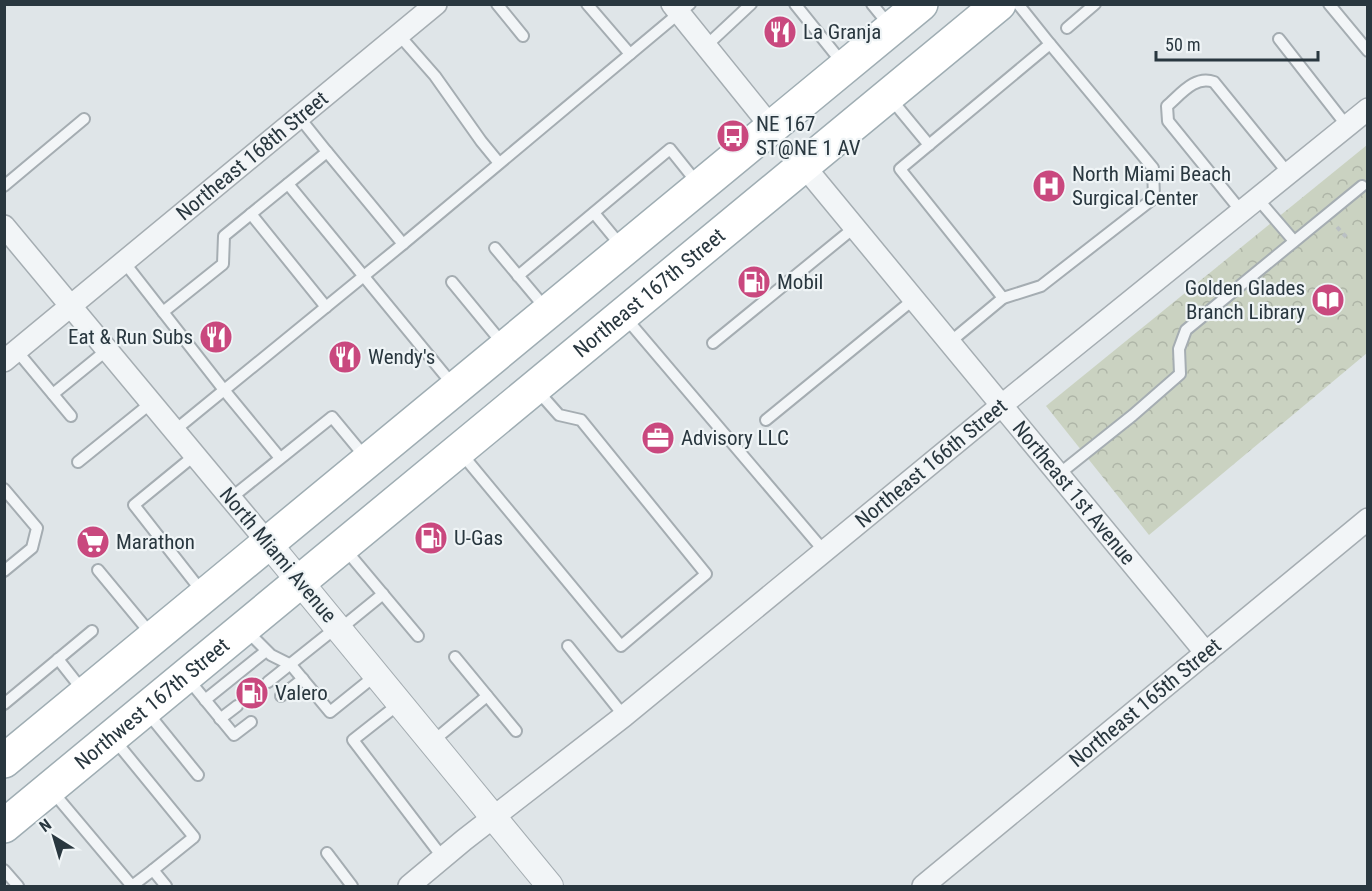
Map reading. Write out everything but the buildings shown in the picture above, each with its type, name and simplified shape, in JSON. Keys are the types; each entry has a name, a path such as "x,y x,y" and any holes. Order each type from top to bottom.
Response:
{"main road":[{"path":"804,166 802,149 805,130 840,72 882,17 921,4"},
{"name":"Northeast 167th Street","path":"300,581 999,4"},
{"path":"4,761 840,72"},
{"path":"752,209 772,162 776,143 772,128"},
{"name":"Northwest 167th Street","path":"4,826 145,709 195,688 255,639 300,581"}],"street":[{"name":"Northeast 168th Street","path":"11,356 436,4"},
{"path":"681,7 706,46 772,128"},
{"name":"Northeast 166th Street","path":"409,886 624,716 1002,405 1368,109"},
{"name":"Northeast 1st Avenue","path":"804,166 1206,653"},
{"name":"North Miami Avenue","path":"4,226 339,628 550,886"},
{"name":"Northeast 165th Street","path":"923,886 1368,519"}],"lane":[{"path":"497,4 523,36"},
{"path":"587,4 630,54"},
{"path":"706,46 751,4"},
{"path":"795,4 840,72"},
{"path":"950,342 1003,298 1041,286 1154,198 1153,168 1018,4"},
{"path":"1067,28 1095,4"},
{"path":"1329,4 1365,44"},
{"path":"174,431 630,54 681,7"},
{"path":"399,35 435,76 499,163"},
{"path":"1279,39 1347,126"},
{"path":"1003,298 900,169 1050,44"},
{"path":"1241,211 1168,121 1167,106 1197,80 1207,79 1214,82 1288,173"},
{"path":"889,96 929,145"},
{"path":"299,117 403,243"},
{"path":"4,186 84,119"},
{"path":"518,276 670,149 701,186"},
{"path":"163,312 223,264 224,236 327,152"},
{"path":"288,184 456,388"},
{"path":"1059,474 1180,374 1179,349 1186,330 1362,186"},
{"path":"1257,198 1294,242"},
{"path":"594,213 624,250"},
{"path":"251,214 326,307"},
{"path":"713,343 855,227"},
{"path":"495,248 548,312"},
{"path":"124,262 280,458"},
{"path":"452,282 506,347"},
{"path":"766,420 914,299"},
{"path":"623,315 824,551"},
{"path":"53,394 107,350"},
{"path":"11,356 53,394 71,416"},
{"path":"459,451 621,646 706,573 581,420 559,415 535,387"},
{"path":"78,462 151,403"},
{"path":"231,498 332,417 368,460"},
{"path":"195,455 134,505 205,596"},
{"path":"4,489 37,528 32,549 4,571"},
{"path":"343,546 418,636"},
{"path":"98,570 154,637"},
{"path":"268,682 383,594"},
{"path":"4,704 92,631"},
{"path":"255,639 270,656 291,664 330,712 377,674"},
{"path":"567,646 624,716"},
{"path":"455,657 516,731"},
{"path":"58,659 86,694"},
{"path":"281,696 303,679"},
{"path":"195,688 234,735 250,722"},
{"path":"432,742 488,696"},
{"path":"400,703 353,740 443,858"},
{"path":"220,719 237,706"},
{"path":"145,709 198,775"},
{"path":"50,789 132,886 194,837 112,737"},
{"path":"327,853 352,886"},
{"path":"4,870 18,886"},
{"path":"153,870 166,886"}],"green space":[{"path":"1367,145 1367,353 1149,535 1046,406"}],"place":[{"name":"La Granja","path":"780,32"},
{"name":"NE 167 ST@NE 1 AV","path":"733,136"},
{"name":"North Miami Beach Surgical Center","path":"1049,186"},
{"name":"Mobil","path":"754,282"},
{"name":"Golden Glades Branch Library","path":"1328,300"},
{"name":"Eat & Run Subs","path":"216,337"},
{"name":"Wendy's","path":"345,357"},
{"name":"Advisory LLC","path":"658,438"},
{"name":"U-Gas","path":"431,538"},
{"name":"Marathon","path":"93,542"},
{"name":"Valero","path":"252,693"}]}
